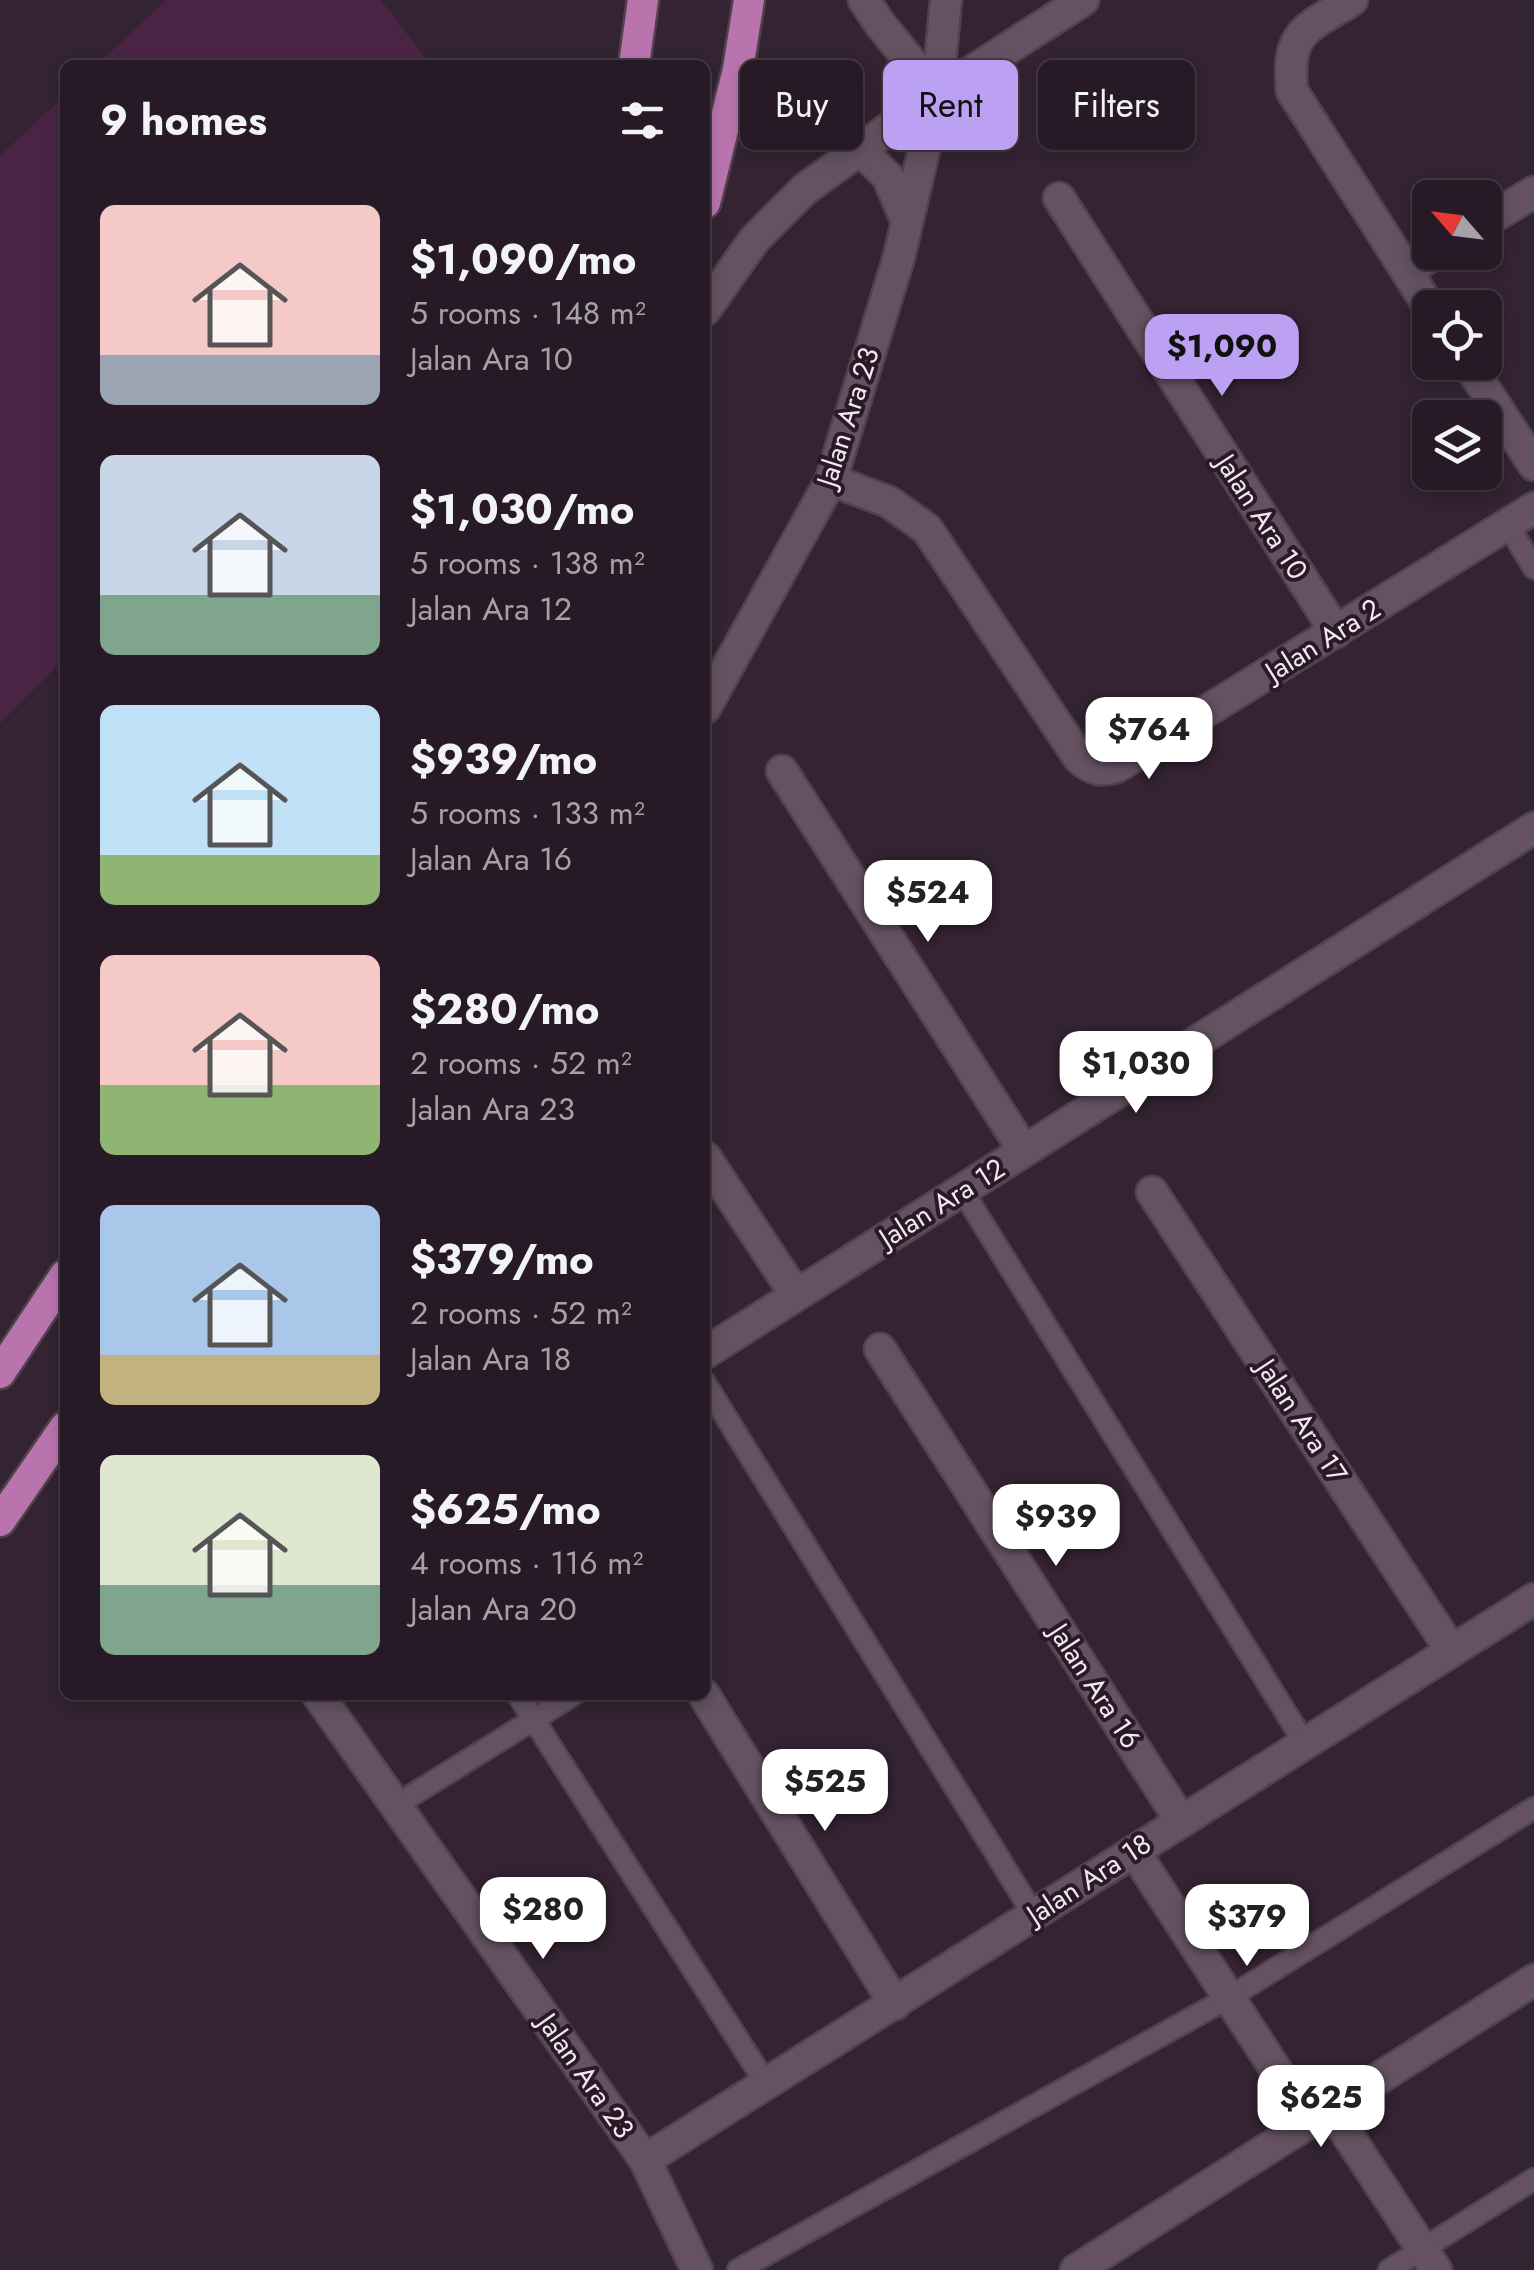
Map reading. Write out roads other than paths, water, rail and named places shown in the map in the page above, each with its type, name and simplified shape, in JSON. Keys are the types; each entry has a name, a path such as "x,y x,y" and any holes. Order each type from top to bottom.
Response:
{"highway":[{"path":"635,60 643,0"},
{"path":"710,182 738,69 749,0"},
{"path":"0,1373 60,1283"},
{"path":"0,1521 60,1434"}],"street":[{"path":"864,0 909,60"},
{"name":"Jalan Ara 23","path":"940,60 946,0"},
{"path":"990,60 1083,0"},
{"path":"1352,0 1301,31 1289,63 1292,91 1418,290"},
{"path":"710,303 754,240 805,189 860,150 888,177 907,222"},
{"name":"Jalan Ara 23","path":"710,699 831,480 907,222 924,150"},
{"path":"1502,212 1534,192"},
{"name":"Jalan Ara 10","path":"1058,198 1336,632"},
{"path":"1406,271 1412,267"},
{"path":"1478,380 1534,465"},
{"name":"Jalan Ara 2","path":"831,480 889,502 927,530 1080,758 1097,770 1118,766 1521,516"},
{"path":"782,772 1024,1151"},
{"name":"Jalan Ara 12","path":"710,1350 1534,828"},
{"path":"710,1164 796,1295"},
{"name":"Jalan Ara 17","path":"1152,1192 1451,1650"},
{"name":"Jalan Ara 16","path":"880,1349 1182,1821"},
{"name":"Jalan Ara 18","path":"645,2160 1534,1599"},
{"name":"Jalan Ara 23","path":"322,1700 645,2160 698,2270"},
{"path":"707,1700 895,2004"},
{"path":"1134,1850 1230,1997 1429,2260"},
{"path":"1076,2270 1534,1980"}],"lane":[{"path":"1521,516 1534,568"},
{"path":"962,1190 1304,1742"},
{"path":"710,1392 1034,1915"},
{"path":"521,1700 766,2085"},
{"path":"396,1805 565,1700"},
{"path":"738,2270 1230,1997 1534,1808"},
{"path":"1390,2270 1429,2260 1534,2180"}]}
